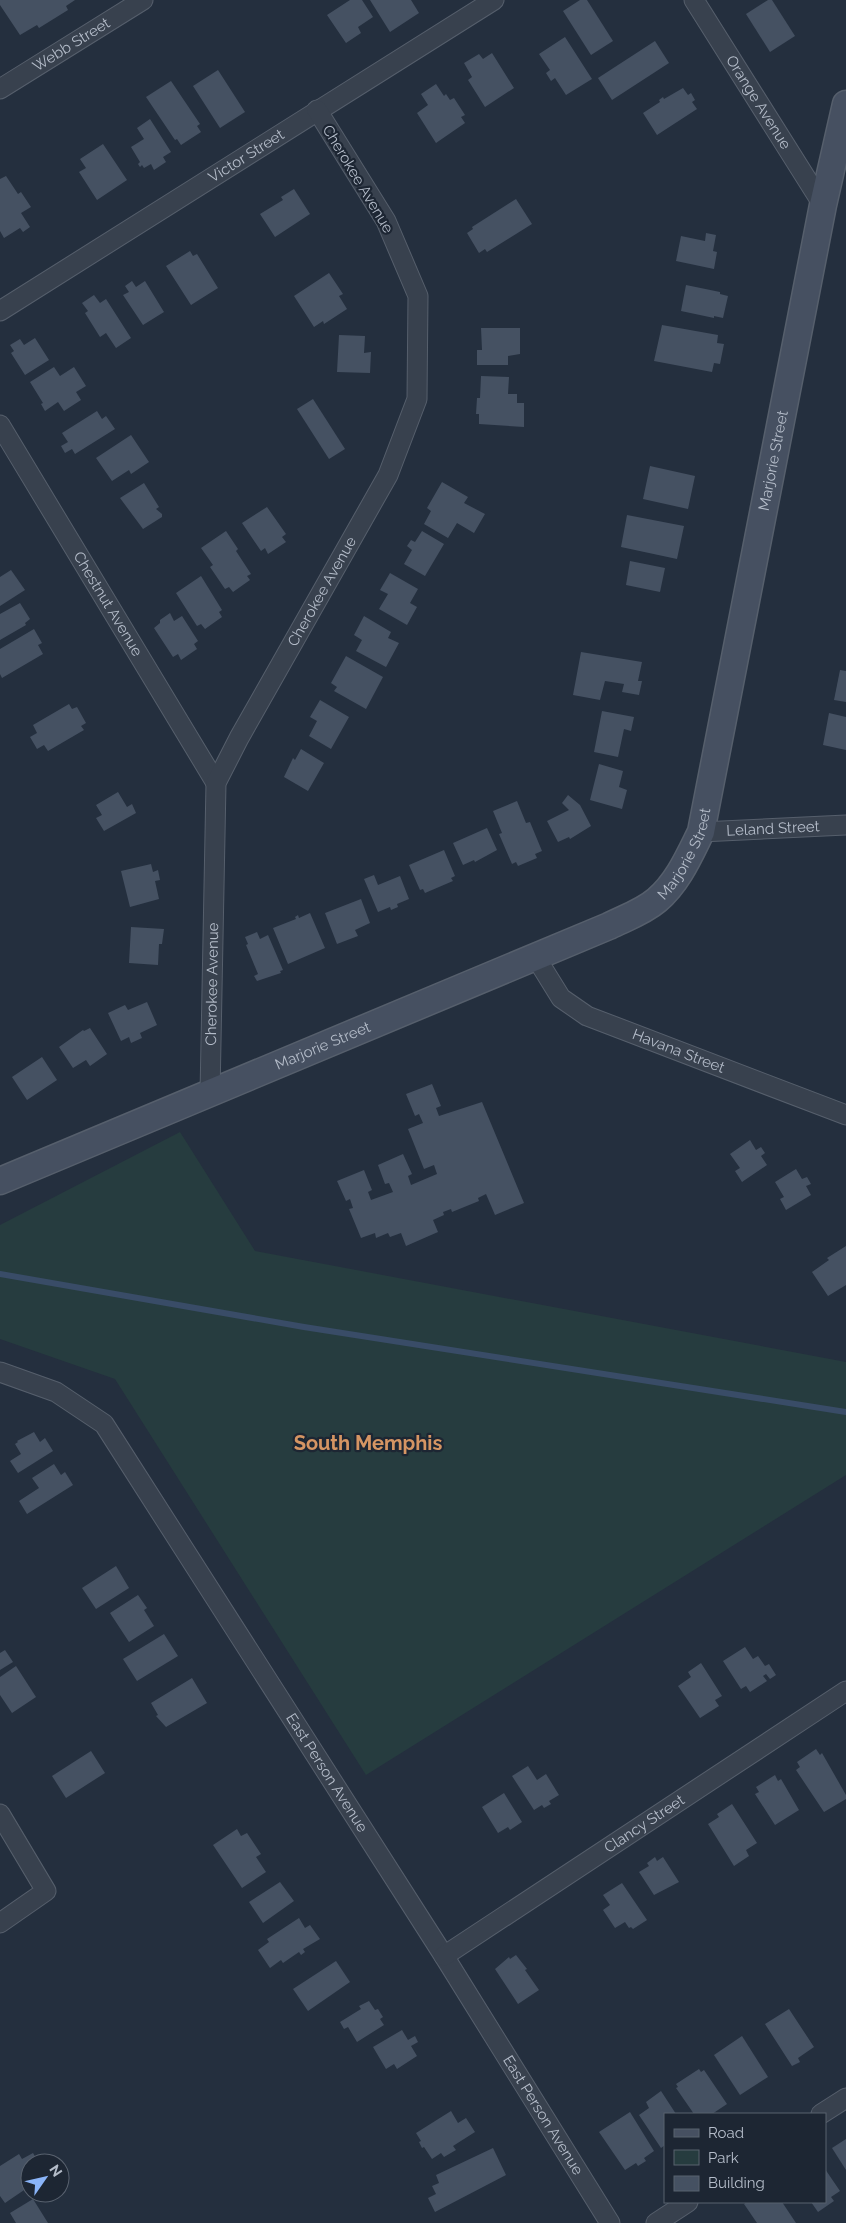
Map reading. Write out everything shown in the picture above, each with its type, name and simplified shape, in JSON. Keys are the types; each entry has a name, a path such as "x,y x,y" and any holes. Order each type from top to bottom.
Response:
{"street":[{"name":"Webb Street","path":"0,89 143,0"},
{"name":"Victor Street","path":"0,311 494,0"},
{"name":"Orange Avenue","path":"694,0 823,205"},
{"name":"Marjorie Street","path":"0,1181 609,926 656,901 669,888 686,862 701,832 823,205 846,104"},
{"name":"Cherokee Avenue","path":"210,1094 216,783 239,738 388,475 417,399 418,296 386,221 317,110"},
{"name":"Chestnut Avenue","path":"0,425 216,783"},
{"name":"Leland Street","path":"701,832 846,825"},
{"name":"Havana Street","path":"535,956 561,998 586,1016 846,1115"},
{"name":"East Person Avenue","path":"0,1372 56,1392 104,1424 444,1956 610,2223"},
{"name":"Clancy Street","path":"444,1956 846,1691"},
{"path":"0,1814 46,1891 0,1923"},
{"path":"823,2113 846,2098"},
{"path":"656,2223 686,2203"}],"green space":[{"path":"180,1132 255,1251 846,1362 846,1475 366,1775 115,1379 0,1339 0,1225"}],"building":[{"path":"0,0 75,0 66,6 68,10 39,28 37,25 20,35 0,5"},
{"path":"350,0 362,0 373,17 358,27 361,33 346,43 327,15"},
{"path":"370,0 411,0 419,13 390,32"},
{"path":"580,0 587,0 613,41 591,55 563,11"},
{"path":"768,0 772,0 795,36 770,52 746,14"},
{"path":"565,37 592,79 566,95 555,78 551,81 546,73 550,70 539,54"},
{"path":"655,41 669,63 612,100 598,78"},
{"path":"492,53 514,88 485,107 468,80 472,77 464,63 479,54 483,59"},
{"path":"218,70 245,112 220,128 193,86"},
{"path":"171,81 200,124 197,126 201,132 181,145 177,139 175,140 146,97"},
{"path":"436,84 444,96 446,94 450,100 454,98 465,115 461,117 465,123 436,143 417,113 428,105 421,94"},
{"path":"683,88 688,95 691,93 695,100 692,102 697,109 657,135 643,113 660,102 659,100 663,97 664,99"},
{"path":"150,119 171,152 163,157 166,162 154,170 151,164 144,168 142,165 140,167 138,164 140,162 131,147 144,139 137,128"},
{"path":"103,144 127,180 97,200 79,172 86,168 80,159"},
{"path":"6,176 18,194 21,192 31,207 21,213 30,227 23,232 20,228 4,238 0,231 0,179"},
{"path":"294,189 310,214 275,237 260,214 283,200 281,197"},
{"path":"516,199 532,224 487,252 485,249 479,253 467,233 473,229 472,227"},
{"path":"706,233 716,235 713,251 717,252 714,269 676,261 681,236 705,241"},
{"path":"190,251 193,256 197,254 218,288 191,305 166,266"},
{"path":"329,273 343,294 339,296 347,309 324,324 323,321 314,327 294,296"},
{"path":"132,281 136,287 145,281 164,312 143,325 123,295 129,292 125,286"},
{"path":"686,285 720,292 720,294 728,296 723,318 681,311"},
{"path":"94,295 100,303 106,299 131,338 116,348 106,333 100,337 85,313 88,311 82,303"},
{"path":"662,325 718,335 717,343 724,344 720,364 714,363 712,372 654,361"},
{"path":"481,328 520,328 520,354 508,356 508,365 477,365 477,350 482,350"},
{"path":"339,335 365,336 364,353 371,352 370,373 337,372"},
{"path":"35,338 49,360 25,375 11,353 14,351 10,345 20,339 24,345"},
{"path":"54,367 60,376 74,367 86,386 76,392 81,400 64,411 58,402 45,411 41,404 43,403 30,382"},
{"path":"481,376 509,377 508,394 517,394 517,403 524,403 524,427 479,424 479,414 476,414 477,398 480,398"},
{"path":"313,399 345,449 329,459 297,409"},
{"path":"97,411 102,419 106,416 115,429 75,454 72,449 65,453 61,446 68,442 62,433"},
{"path":"131,435 149,462 131,474 129,470 112,481 96,458"},
{"path":"650,466 695,476 688,509 643,499"},
{"path":"442,482 468,497 464,503 485,514 474,533 457,523 448,538 424,524 431,511 427,508"},
{"path":"144,483 159,507 156,509 162,514 162,517 143,529 120,498"},
{"path":"267,507 286,534 282,537 286,542 268,554 265,548 261,551 242,523"},
{"path":"627,515 684,526 677,559 621,547"},
{"path":"226,531 251,574 247,576 250,580 233,592 229,587 225,589 210,567 213,565 201,548"},
{"path":"422,531 444,544 425,576 404,564 412,550 407,546 411,540 415,542"},
{"path":"630,561 665,568 660,592 626,585"},
{"path":"11,570 25,590 0,606 0,577"},
{"path":"390,573 418,589 410,603 417,607 407,625 379,609 388,594 380,590"},
{"path":"201,576 222,610 219,612 222,617 205,629 201,624 197,626 176,593"},
{"path":"20,603 30,619 25,623 26,625 0,640 0,614"},
{"path":"170,613 174,621 182,616 198,641 194,644 197,649 181,660 178,654 173,657 154,628 160,623 160,620"},
{"path":"364,616 391,632 388,638 399,643 386,667 356,651 362,640 354,635"},
{"path":"34,629 42,643 38,645 43,654 2,678 0,674 0,649"},
{"path":"581,652 642,662 638,681 642,681 639,695 622,692 624,684 605,681 600,700 573,695"},
{"path":"346,656 383,677 366,709 334,691 337,687 331,683"},
{"path":"840,670 846,671 846,702 834,700"},
{"path":"320,700 349,717 331,749 309,736 317,721 310,717"},
{"path":"69,704 72,709 77,707 86,723 81,726 84,730 48,751 44,745 37,749 30,737 37,733 33,725"},
{"path":"602,711 634,717 631,731 624,729 618,757 594,752"},
{"path":"829,713 846,717 846,750 823,745"},
{"path":"301,749 324,763 308,791 284,777 293,758 295,760"},
{"path":"599,764 623,771 619,787 627,790 622,809 590,800"},
{"path":"118,792 127,807 132,804 136,813 104,831 96,818 102,815 96,805"},
{"path":"568,795 580,805 591,826 570,839 569,837 558,842 547,821 569,810 562,803"},
{"path":"517,801 526,823 530,822 542,851 535,854 537,858 518,866 516,862 512,864 499,834 502,833 493,811"},
{"path":"487,828 497,850 475,862 474,860 463,865 453,843"},
{"path":"444,850 455,876 451,878 453,881 425,893 423,889 420,890 409,865"},
{"path":"151,864 153,872 158,870 160,880 155,881 159,899 130,907 121,871"},
{"path":"374,875 378,885 400,876 409,899 397,904 398,907 391,910 390,907 378,912 364,879"},
{"path":"361,899 370,923 355,930 358,936 337,944 325,913"},
{"path":"310,913 325,948 288,964 273,928 296,919 295,917 298,915 299,918"},
{"path":"131,927 164,929 162,944 159,944 158,965 129,963"},
{"path":"257,932 260,939 268,935 283,970 280,971 281,973 257,981 254,976 258,974 246,945 248,944 245,937"},
{"path":"147,1002 157,1025 140,1033 142,1038 131,1043 129,1037 121,1041 108,1013 125,1005 128,1010"},
{"path":"90,1028 107,1054 90,1066 86,1060 73,1068 59,1047 83,1030"},
{"path":"42,1057 57,1080 27,1100 12,1077"},
{"path":"432,1084 441,1106 436,1108 439,1116 482,1102 524,1203 495,1215 486,1194 478,1198 479,1201 452,1212 451,1209 443,1212 444,1215 433,1220 438,1232 406,1246 401,1233 390,1237 388,1233 376,1238 375,1233 361,1238 349,1209 353,1208 350,1199 346,1201 337,1181 364,1170 372,1190 368,1192 371,1200 393,1192 389,1183 385,1184 378,1165 403,1154 412,1174 408,1176 411,1185 437,1174 434,1165 424,1169 408,1129 423,1123 419,1114 415,1116 406,1094"},
{"path":"750,1140 756,1150 761,1147 765,1153 761,1156 767,1165 742,1182 735,1171 740,1168 730,1154"},
{"path":"796,1169 802,1179 807,1177 811,1184 806,1186 811,1195 786,1210 780,1199 784,1197 775,1182"},
{"path":"846,1246 846,1285 828,1296 812,1272 829,1260 827,1258"},
{"path":"34,1432 40,1442 45,1438 53,1451 18,1473 10,1461 21,1454 15,1444"},
{"path":"54,1464 61,1475 65,1472 73,1485 27,1514 19,1501 39,1488 32,1478"},
{"path":"116,1566 129,1588 96,1609 82,1588"},
{"path":"138,1595 147,1608 144,1610 154,1626 129,1642 110,1613"},
{"path":"164,1634 178,1656 137,1681 123,1659"},
{"path":"745,1647 753,1659 758,1656 765,1666 769,1664 776,1675 770,1679 766,1674 763,1676 767,1681 750,1692 746,1686 741,1689 723,1661"},
{"path":"5,1650 13,1662 0,1670 0,1653"},
{"path":"701,1663 722,1696 715,1700 719,1706 700,1718 678,1686 691,1677 688,1672"},
{"path":"16,1666 36,1697 12,1713 0,1695 0,1677"},
{"path":"192,1678 207,1703 166,1727 156,1716 158,1715 151,1703"},
{"path":"816,1749 820,1755 822,1753 846,1795 846,1799 824,1812 796,1770 800,1767 797,1762"},
{"path":"91,1751 105,1773 66,1798 52,1776"},
{"path":"528,1766 537,1780 546,1774 559,1795 549,1801 551,1804 544,1808 542,1805 534,1810 512,1776"},
{"path":"775,1775 778,1781 781,1779 799,1810 775,1825 755,1794 759,1792 756,1787"},
{"path":"504,1793 522,1822 510,1830 508,1827 498,1833 482,1807"},
{"path":"732,1804 757,1843 746,1850 749,1856 734,1866 708,1824 719,1817 717,1814"},
{"path":"237,1829 241,1836 247,1833 261,1854 256,1857 266,1872 242,1888 213,1845"},
{"path":"655,1857 657,1861 663,1857 679,1882 654,1895 639,1872 649,1866 647,1863"},
{"path":"280,1882 294,1901 263,1923 249,1902"},
{"path":"622,1883 647,1920 633,1929 629,1928 625,1922 615,1928 603,1910 610,1905 603,1895"},
{"path":"299,1918 305,1928 310,1925 320,1939 303,1949 305,1952 301,1955 299,1952 283,1963 281,1960 270,1968 258,1950 269,1942 267,1939"},
{"path":"516,1955 527,1969 525,1970 539,1990 518,2004 495,1969 509,1957 510,1959"},
{"path":"336,1961 350,1982 308,2011 293,1989"},
{"path":"369,2001 375,2010 378,2009 383,2017 380,2019 384,2025 357,2042 348,2027 344,2029 340,2022 361,2009 359,2006"},
{"path":"789,2009 814,2047 798,2058 800,2062 792,2066 765,2024"},
{"path":"402,2030 408,2040 415,2036 418,2042 411,2046 417,2056 397,2069 394,2064 386,2069 373,2047"},
{"path":"742,2036 768,2077 740,2095 714,2055"},
{"path":"699,2069 701,2072 704,2070 727,2104 714,2113 693,2113 676,2088 678,2087 676,2084"},
{"path":"661,2091 675,2113 664,2113 664,2146 661,2148 639,2115 649,2108 646,2102"},
{"path":"451,2111 458,2123 466,2118 475,2132 453,2146 456,2150 444,2157 441,2153 432,2159 424,2147 422,2148 419,2142 421,2141 416,2133"},
{"path":"630,2112 654,2151 644,2158 646,2161 638,2166 636,2163 625,2170 599,2132"},
{"path":"846,2139 846,2170 832,2148"},
{"path":"493,2148 506,2175 435,2212 428,2198 436,2194 432,2186 439,2183 436,2175"},
{"path":"19,2154 20,2193 5,2203 0,2196 0,2166"},
{"path":"826,2170 840,2191 831,2197 834,2201 818,2212 812,2203 826,2203"},
{"path":"26,2203 36,2203 48,2223 16,2223 10,2213"},
{"path":"783,2203 796,2223 757,2223 744,2204"}],"waterway":[{"path":"0,1274 304,1327 846,1412"}],"district":[{"name":"South Memphis","path":"368,1443"}]}
